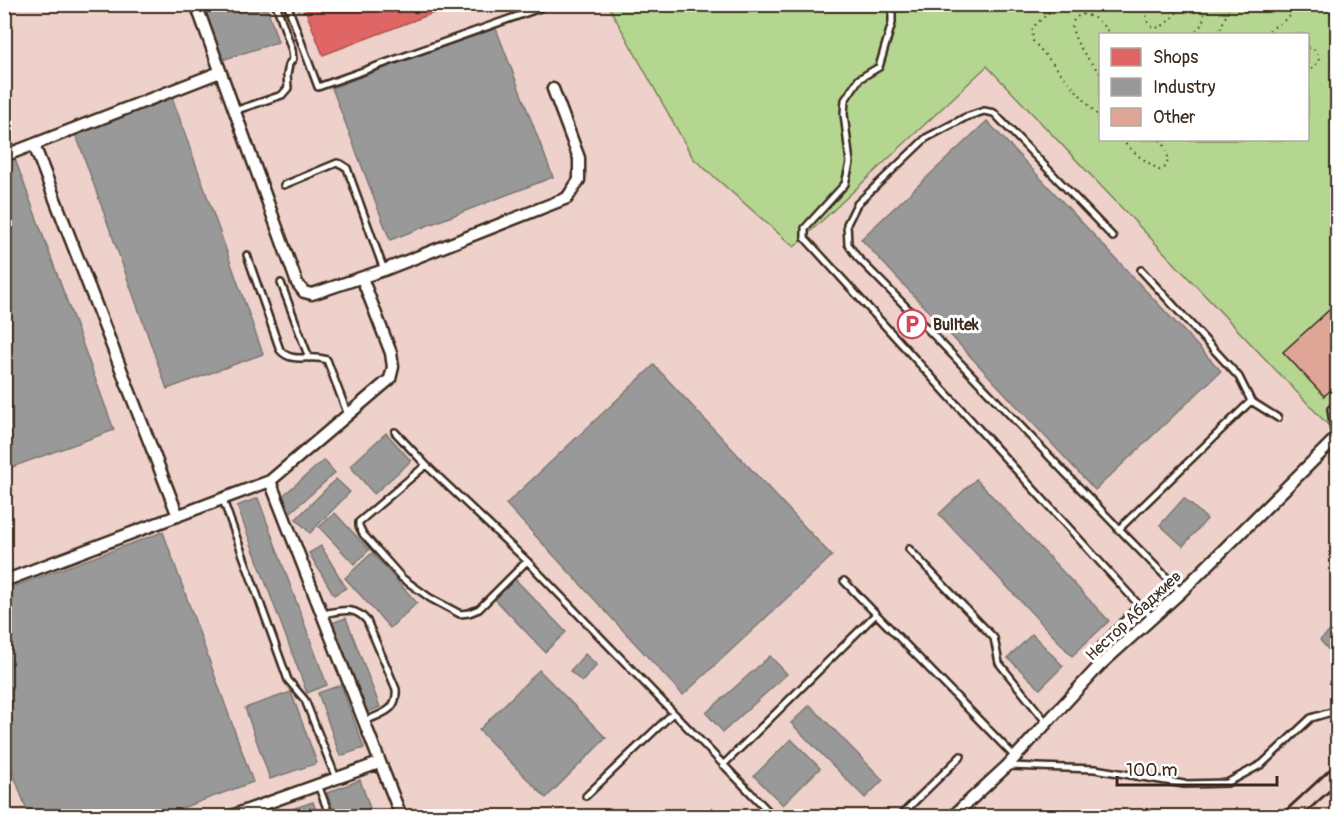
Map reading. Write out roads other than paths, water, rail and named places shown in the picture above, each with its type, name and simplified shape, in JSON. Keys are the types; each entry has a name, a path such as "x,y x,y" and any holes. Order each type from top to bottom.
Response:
{"street":[{"path":"196,4 297,283 304,292 312,294 384,270 567,198 579,180 579,158 553,89"},
{"path":"4,156 220,72"},
{"path":"34,145 178,516"},
{"path":"4,581 270,481 348,415 390,379 393,367 391,353 362,278"},
{"name":"Нестор Абаджиев","path":"953,816 1015,758 1099,666 1153,618 1335,439"},
{"path":"270,481 401,816"},
{"path":"231,816 379,763"}],"lane":[{"path":"234,111 282,95 288,88 286,75 293,59 292,50 276,4"},
{"path":"287,4 318,87 540,8 538,4"},
{"path":"892,4 892,23 879,67 860,79 845,100 844,114 850,163 845,184 805,228 805,238 1153,618"},
{"path":"1113,237 994,113 984,111 966,117 926,138 857,204 847,224 848,244 857,257 935,335 1118,530 1180,592"},
{"path":"284,185 337,163 347,168 384,270"},
{"path":"246,255 280,350 292,358 319,357 327,360 348,415"},
{"path":"1142,270 1239,377 1251,401 1278,418"},
{"path":"281,283 309,358"},
{"path":"1118,530 1251,401"},
{"path":"1335,439 1331,408 1338,403"},
{"path":"395,432 426,465 527,561 773,816"},
{"path":"426,465 359,522 363,534 402,578 430,598 460,614 469,613 479,609 527,561"},
{"path":"223,500 288,680 305,700 336,779"},
{"path":"909,549 994,638 999,663 1047,723"},
{"path":"844,581 1015,758"},
{"path":"1099,666 1093,658 1094,653 1139,604"},
{"path":"322,614 353,610 360,613 367,621 396,689 397,699 393,707 363,722"},
{"path":"723,765 876,614"},
{"path":"1006,766 1095,769 1184,784 1227,783 1262,764 1311,718 1338,710"},
{"path":"586,796 673,713"},
{"path":"900,816 961,756"},
{"path":"318,786 330,816"}],"waterway":[{"path":"1327,4 1338,28"}],"railway":[{"path":"1280,816 1338,762"},
{"path":"1302,816 1338,783"}],"place":[{"name":"Bulltek","path":"912,324"}]}
